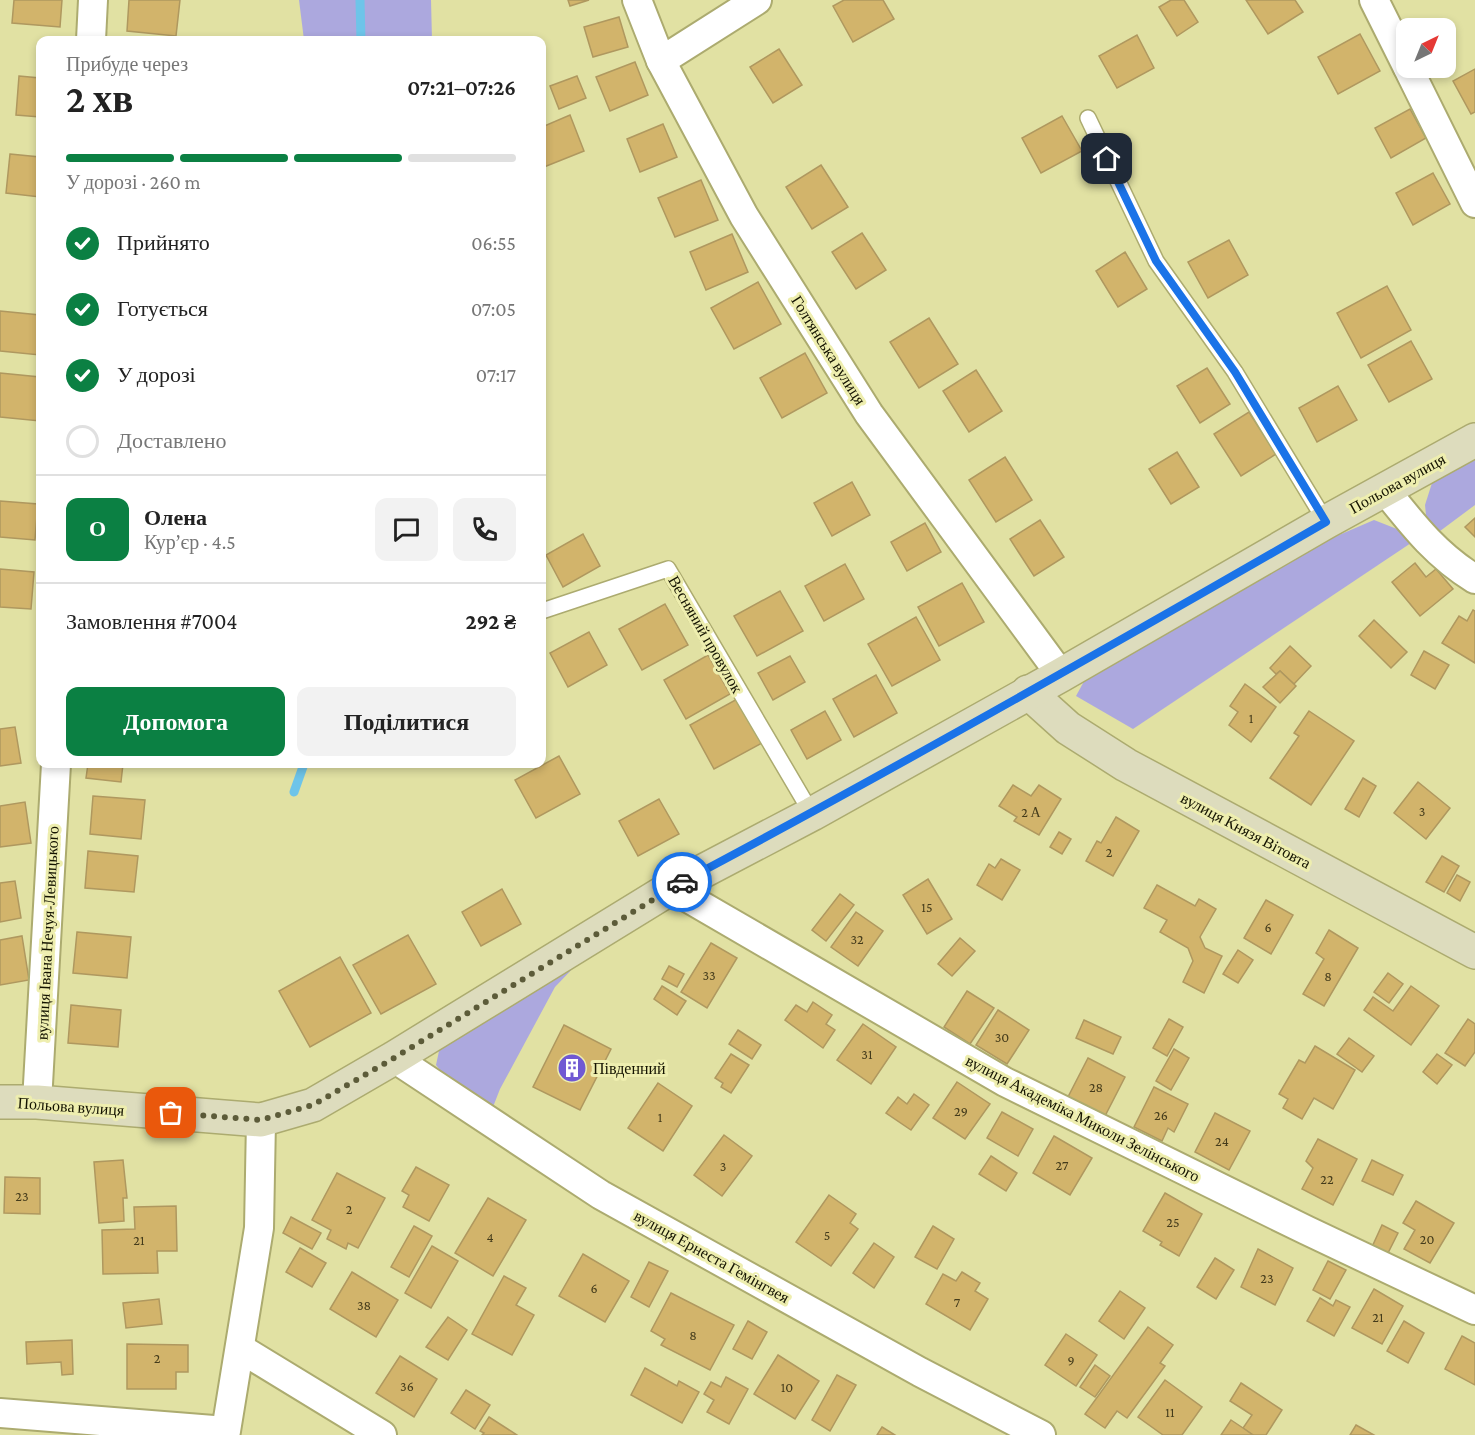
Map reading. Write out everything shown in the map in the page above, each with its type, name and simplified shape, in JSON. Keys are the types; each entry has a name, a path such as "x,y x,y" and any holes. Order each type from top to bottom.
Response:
{"street":[{"path":"91,36 93,0"},
{"name":"Голтянська вулиця","path":"637,0 661,61 744,216 869,414 1061,675"},
{"path":"661,61 757,0"},
{"path":"1374,0 1396,45"},
{"path":"1412,78 1475,203"},
{"name":"Польова вулиця","path":"0,1102 37,1102 261,1120 313,1105 671,888 812,814 1475,440"},
{"path":"1385,490 1423,538 1475,579"},
{"name":"вулиця Князя Вітовта","path":"1028,692 1068,728 1126,765 1475,952"},
{"name":"вулиця Івана Нечуя-Левицького","path":"37,1102 56,768"},
{"name":"вулиця Академіка Миколи Зелінського","path":"671,888 1005,1082 1475,1310"},
{"name":"вулиця Ернеста Гемінгвея","path":"394,1058 601,1195 920,1372 1041,1435"},
{"path":"0,1413 226,1431 260,1228 261,1120"},
{"path":"241,1349 382,1435"}],"lane":[{"path":"1088,118 1156,261 1235,372 1326,522"},
{"name":"Весняний провулок","path":"546,610 668,569 812,814"}],"shaded area":[{"path":"299,0 431,0 432,36 304,36"},
{"path":"1475,456 1475,505 1436,534 1427,525 1425,505 1432,483"},
{"path":"1374,520 1397,529 1414,541 1133,729 1076,696 1088,674 1311,547"},
{"path":"578,963 555,987 500,1089 491,1112 446,1078 436,1065 439,1051 467,1025"}],"building":[{"path":"14,0 62,0 60,27 12,23"},
{"path":"129,0 180,0 176,36 127,31"},
{"path":"568,0 589,0 570,6"},
{"path":"844,0 883,0 894,19 853,42 833,6"},
{"path":"1171,0 1184,0 1198,22 1177,36 1159,7"},
{"path":"1246,0 1295,0 1303,12 1268,34"},
{"path":"619,17 628,47 593,57 584,27"},
{"path":"1360,34 1380,71 1338,94 1318,57"},
{"path":"1137,35 1154,68 1117,88 1099,56"},
{"path":"779,49 802,85 773,103 750,67"},
{"path":"635,62 648,95 610,111 596,77"},
{"path":"1475,69 1475,112 1471,114 1453,81"},
{"path":"19,76 36,78 36,117 16,115"},
{"path":"577,76 586,98 559,109 550,86"},
{"path":"1410,109 1426,138 1391,158 1375,128"},
{"path":"570,115 584,151 546,166 546,125"},
{"path":"1062,116 1082,151 1041,173 1022,138"},
{"path":"663,124 677,157 640,172 627,139"},
{"path":"10,154 36,157 36,197 6,193"},
{"path":"821,165 848,207 812,229 786,187"},
{"path":"1433,173 1450,204 1413,225 1396,193"},
{"path":"701,180 718,220 675,237 658,198"},
{"path":"862,233 886,270 856,289 832,252"},
{"path":"732,234 748,272 706,290 690,252"},
{"path":"1229,240 1248,275 1208,298 1188,262"},
{"path":"1125,252 1147,289 1118,307 1096,271"},
{"path":"758,282 781,324 734,349 711,308"},
{"path":"1387,286 1411,330 1361,358 1337,313"},
{"path":"0,311 36,315 36,355 0,351"},
{"path":"929,318 958,364 919,388 890,342"},
{"path":"1411,341 1432,379 1389,402 1368,365"},
{"path":"805,353 827,393 782,418 760,378"},
{"path":"1207,368 1230,404 1200,423 1177,386"},
{"path":"976,370 1002,411 969,432 943,391"},
{"path":"0,373 36,377 36,421 0,417"},
{"path":"1338,386 1357,420 1317,442 1299,408"},
{"path":"1249,412 1276,454 1241,476 1214,434"},
{"path":"1177,452 1199,487 1171,504 1149,469"},
{"path":"1005,457 1032,500 996,522 969,480"},
{"path":"852,482 870,515 832,536 814,503"},
{"path":"0,501 36,504 35,540 0,537"},
{"path":"1475,518 1475,537 1465,527"},
{"path":"1040,520 1064,557 1034,576 1010,539"},
{"path":"925,523 941,552 907,571 891,542"},
{"path":"583,534 600,566 563,587 546,555"},
{"path":"1415,563 1426,577 1436,569 1453,589 1420,616 1392,582"},
{"path":"845,564 864,599 824,621 805,586"},
{"path":"0,569 34,572 31,609 0,607"},
{"path":"962,583 984,622 939,646 918,607"},
{"path":"780,591 803,631 757,656 734,616"},
{"path":"665,604 688,645 642,670 619,629"},
{"path":"1473,610 1475,611 1475,663 1442,643 1459,616 1467,621"},
{"path":"916,617 940,660 892,686 868,644"},
{"path":"1374,620 1407,652 1391,668 1359,636"},
{"path":"589,632 607,665 568,687 550,653"},
{"path":"1290,646 1311,666 1294,684 1280,671 1276,674 1270,668"},
{"path":"1424,651 1449,665 1435,689 1411,675"},
{"path":"708,655 730,694 686,719 664,680"},
{"path":"790,656 805,682 773,700 758,673"},
{"path":"1280,671 1296,686 1280,703 1263,687"},
{"path":"876,675 897,713 854,737 833,699"},
{"path":"1245,684 1276,707 1251,742 1229,725 1238,712 1230,706"},
{"path":"739,698 764,742 714,769 690,725"},
{"path":"825,711 841,740 807,759 791,730"},
{"path":"1309,711 1354,741 1311,805 1270,778 1299,736 1294,733"},
{"path":"15,727 21,763 0,766 0,729"},
{"path":"559,756 580,794 536,818 515,780 537,768 546,768 546,763"},
{"path":"87,768 123,768 121,782 86,778"},
{"path":"1363,778 1376,786 1359,817 1345,809"},
{"path":"1418,782 1450,808 1426,839 1394,813"},
{"path":"1013,785 1031,796 1039,785 1061,799 1039,835 1014,821 1017,817 999,806"},
{"path":"93,796 145,800 141,839 90,834"},
{"path":"659,799 679,834 638,856 619,821"},
{"path":"25,802 31,843 0,847 0,806"},
{"path":"1116,817 1139,831 1113,876 1086,861 1097,841 1101,843"},
{"path":"1059,832 1071,839 1062,854 1050,847"},
{"path":"88,851 138,856 134,892 85,888"},
{"path":"1442,856 1459,866 1444,892 1426,882"},
{"path":"1001,859 1020,870 1002,900 977,885 989,864 995,868"},
{"path":"1457,875 1470,882 1460,901 1447,893"},
{"path":"928,879 952,919 927,934 903,895"},
{"path":"15,881 21,918 0,922 0,883"},
{"path":"1157,885 1195,906 1199,899 1216,909 1200,937 1205,948 1222,956 1204,993 1183,982 1193,961 1188,948 1160,932 1167,920 1144,908"},
{"path":"502,889 521,924 481,946 462,912"},
{"path":"840,894 854,905 826,941 812,930"},
{"path":"1266,900 1293,915 1271,954 1244,938"},
{"path":"856,912 883,931 858,966 831,947"},
{"path":"1329,930 1358,948 1324,1006 1303,994 1324,959 1316,953"},
{"path":"77,932 131,937 127,978 73,973"},
{"path":"408,935 436,984 381,1014 353,965"},
{"path":"22,936 29,980 0,985 0,940"},
{"path":"960,938 975,951 952,976 938,964"},
{"path":"711,943 737,958 707,1008 681,992"},
{"path":"1238,950 1253,960 1238,983 1223,974"},
{"path":"340,957 371,1013 310,1047 279,991"},
{"path":"669,966 684,974 677,987 662,979"},
{"path":"1388,973 1403,984 1389,1003 1374,992"},
{"path":"662,986 686,1001 677,1015 654,999"},
{"path":"1411,986 1439,1006 1411,1045 1364,1010 1373,997 1393,1011"},
{"path":"967,991 994,1008 970,1044 944,1027"},
{"path":"813,1002 832,1015 826,1024 835,1030 823,1048 785,1020 796,1005 807,1012"},
{"path":"71,1005 121,1010 118,1047 68,1043"},
{"path":"998,1010 1029,1030 1007,1064 976,1045"},
{"path":"1169,1019 1183,1027 1167,1056 1153,1048"},
{"path":"1468,1019 1475,1024 1475,1052 1465,1066 1445,1053"},
{"path":"1084,1020 1121,1037 1113,1054 1076,1038"},
{"path":"863,1024 896,1047 871,1084 837,1060"},
{"name":"Південний","path":"564,1025 611,1049 580,1110 533,1087"},
{"path":"738,1030 761,1045 752,1059 729,1044"},
{"path":"1349,1038 1374,1056 1362,1072 1337,1054"},
{"path":"1315,1046 1355,1070 1333,1109 1314,1098 1302,1119 1283,1108 1288,1099 1279,1094 1299,1060 1305,1063"},
{"path":"1174,1049 1189,1058 1171,1090 1156,1081"},
{"path":"731,1054 749,1065 731,1093 721,1087 723,1083 715,1078"},
{"path":"1437,1054 1452,1065 1437,1084 1423,1072"},
{"path":"1088,1058 1125,1077 1105,1116 1068,1097"},
{"path":"957,1082 990,1104 965,1139 933,1118"},
{"path":"658,1083 692,1106 663,1151 628,1128"},
{"path":"1154,1087 1188,1104 1174,1132 1168,1128 1162,1141 1134,1127"},
{"path":"914,1094 929,1105 911,1130 886,1113 898,1097 907,1104"},
{"path":"1002,1112 1033,1129 1018,1156 987,1138"},
{"path":"1215,1113 1250,1131 1229,1170 1195,1152"},
{"path":"724,1135 752,1156 722,1196 694,1175"},
{"path":"1054,1136 1092,1158 1070,1195 1033,1173"},
{"path":"1318,1139 1357,1159 1333,1205 1302,1189 1313,1168 1306,1161"},
{"path":"991,1156 1017,1173 1006,1191 979,1174"},
{"path":"123,1160 127,1198 123,1198 124,1221 99,1223 94,1162"},
{"path":"1372,1160 1403,1175 1393,1195 1362,1181"},
{"path":"416,1167 449,1185 429,1221 403,1207 409,1195 402,1191"},
{"path":"337,1173 385,1198 358,1248 348,1243 346,1249 327,1239 331,1230 312,1220"},
{"path":"5,1177 40,1178 40,1214 4,1213"},
{"path":"1165,1193 1202,1214 1179,1256 1160,1245 1162,1242 1143,1231"},
{"path":"829,1195 856,1214 850,1223 858,1229 831,1266 796,1242"},
{"path":"488,1198 526,1220 493,1276 455,1253"},
{"path":"1416,1201 1454,1223 1430,1263 1404,1249 1415,1230 1403,1223"},
{"path":"176,1206 177,1251 157,1251 158,1273 103,1274 102,1230 135,1229 134,1207"},
{"path":"291,1217 321,1233 312,1249 283,1233"},
{"path":"1382,1225 1398,1233 1387,1255 1372,1247"},
{"path":"414,1226 432,1236 409,1277 391,1267"},
{"path":"933,1226 954,1239 937,1269 915,1257"},
{"path":"874,1243 894,1257 874,1288 853,1273"},
{"path":"432,1246 458,1261 431,1308 405,1293"},
{"path":"300,1248 326,1263 312,1287 286,1272"},
{"path":"1258,1249 1293,1268 1275,1305 1241,1287"},
{"path":"583,1254 629,1281 605,1322 559,1296"},
{"path":"1215,1258 1234,1270 1216,1299 1197,1287"},
{"path":"1328,1261 1346,1270 1330,1299 1313,1290"},
{"path":"649,1262 668,1271 649,1307 631,1297"},
{"path":"352,1272 398,1300 376,1337 330,1309"},
{"path":"962,1272 980,1283 975,1291 988,1299 970,1330 926,1304 943,1274 956,1281"},
{"path":"504,1276 526,1288 516,1305 534,1315 512,1355 472,1334"},
{"path":"1374,1289 1403,1306 1382,1344 1352,1328"},
{"path":"1120,1291 1145,1308 1124,1339 1099,1321"},
{"path":"671,1293 734,1325 710,1370 661,1345 665,1339 651,1331"},
{"path":"1320,1298 1333,1306 1336,1300 1350,1307 1334,1336 1307,1321"},
{"path":"159,1299 162,1324 126,1328 123,1303"},
{"path":"448,1317 467,1330 448,1360 426,1347"},
{"path":"748,1321 767,1332 752,1359 733,1349"},
{"path":"1404,1321 1424,1333 1408,1363 1387,1351"},
{"path":"1148,1327 1173,1345 1160,1363 1165,1366 1127,1418 1117,1411 1105,1428 1085,1414"},
{"path":"1066,1334 1097,1355 1076,1386 1045,1365"},
{"path":"1462,1336 1475,1343 1475,1385 1445,1369"},
{"path":"72,1340 73,1374 62,1375 61,1362 27,1364 26,1342"},
{"path":"127,1344 188,1345 188,1372 176,1372 176,1389 127,1389"},
{"path":"778,1355 819,1381 795,1419 754,1394"},
{"path":"400,1356 437,1379 414,1417 376,1393"},
{"path":"1095,1365 1110,1376 1095,1397 1080,1387"},
{"path":"645,1368 677,1386 679,1381 699,1392 682,1423 631,1395"},
{"path":"837,1375 856,1385 830,1431 812,1420"},
{"path":"726,1377 748,1389 729,1424 707,1412 714,1400 704,1394 711,1382 721,1387"},
{"path":"1165,1380 1202,1407 1182,1435 1163,1435 1138,1417"},
{"path":"1241,1383 1282,1410 1266,1435 1253,1435 1243,1428 1252,1415 1230,1401"},
{"path":"466,1390 490,1405 475,1429 451,1413"},
{"path":"489,1417 517,1435 482,1435 484,1433 480,1431"},
{"path":"1231,1420 1243,1428 1253,1435 1221,1435"},
{"path":"1356,1425 1374,1435 1350,1435"},
{"path":"882,1427 895,1435 877,1435"}],"waterway":[{"path":"360,0 361,36"},
{"path":"294,792 303,768"}],"way so far":[{"path":"171,1113 261,1120 313,1105 682,882"}],"place":[{"name":"Південний","path":"572,1068"}],"route":[{"path":"682,882 812,814 987,714 1061,675 1326,522 1235,372 1156,261 1107,159"}]}
